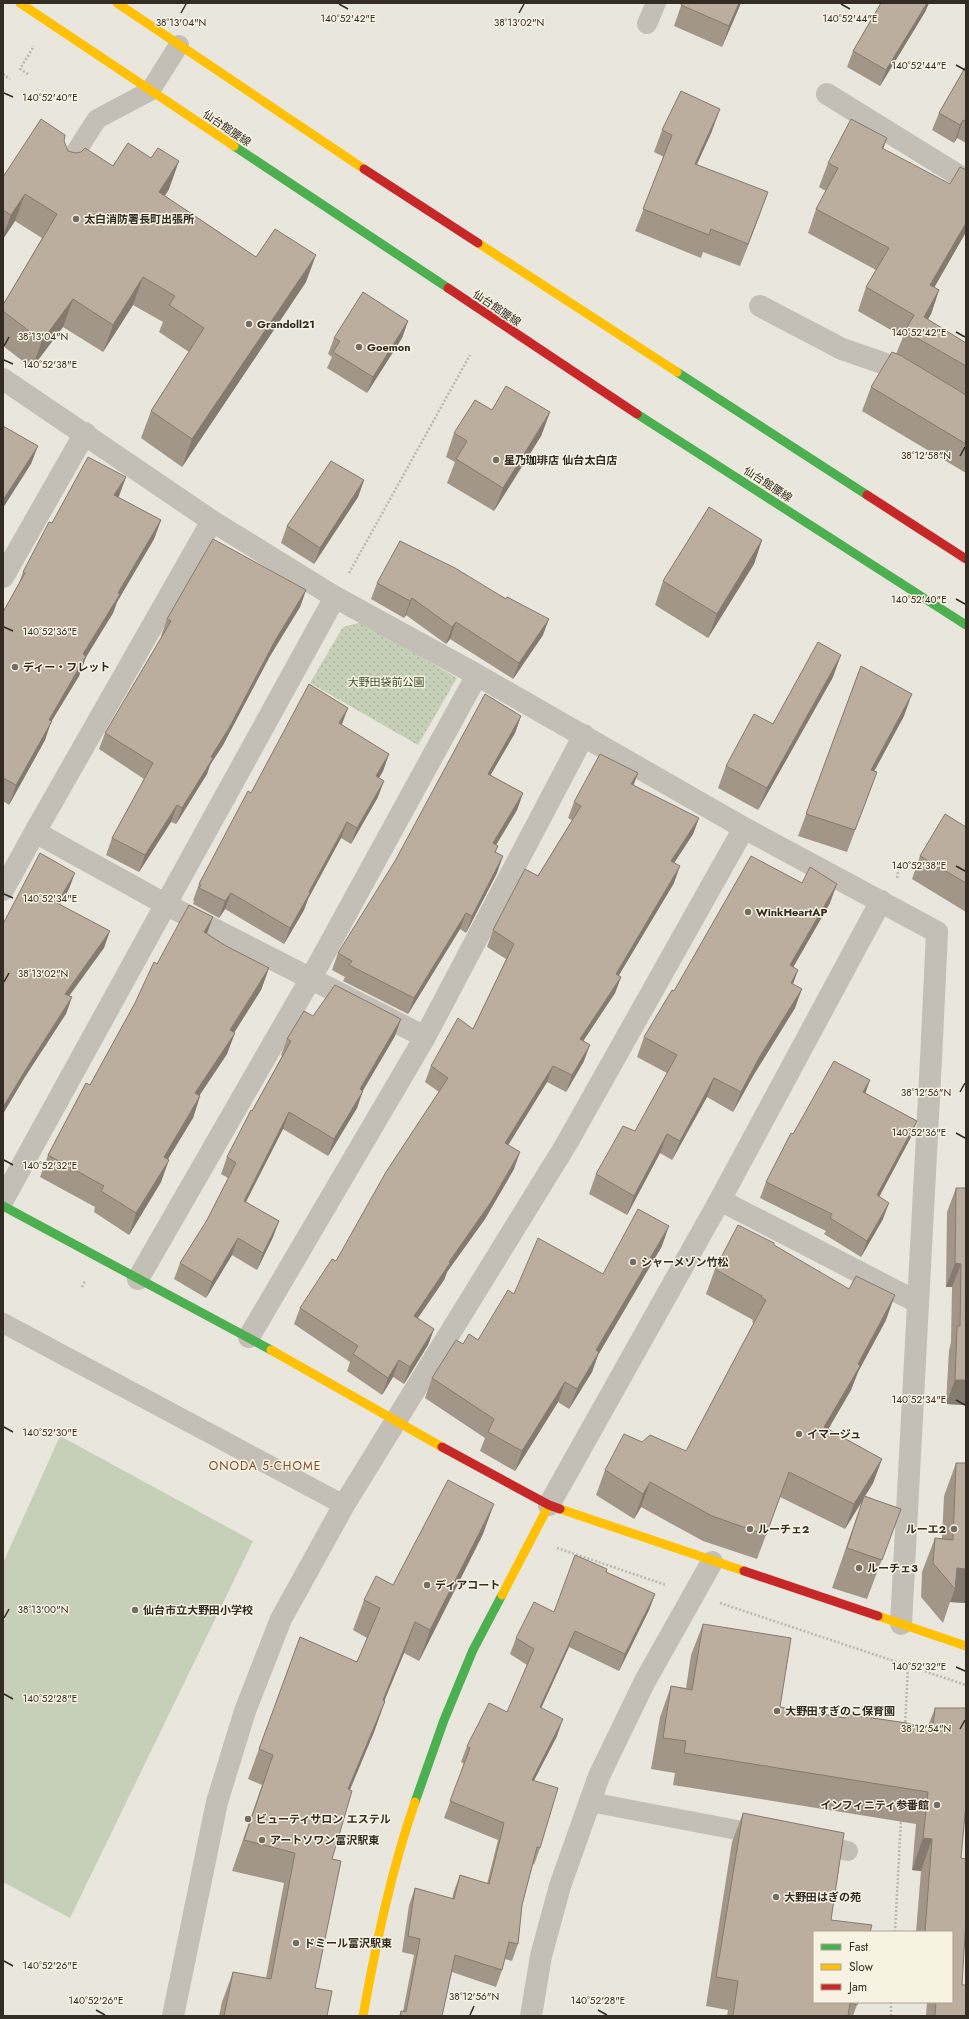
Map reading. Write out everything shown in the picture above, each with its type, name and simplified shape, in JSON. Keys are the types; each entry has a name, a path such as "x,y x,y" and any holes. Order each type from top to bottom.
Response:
{"main road":[{"name":"仙台館腰線","path":"20,3 612,398 966,625"},
{"path":"117,3 363,168 966,559"},
{"path":"3,1206 249,1337 397,1422 549,1505 712,1562 966,1646"},
{"path":"363,2016 373,1959 403,1836 441,1727 473,1650 549,1505"}],"street":[{"path":"827,94 966,180"},
{"path":"760,306 842,349 897,368 928,387"},
{"path":"3,379 85,433 212,521 335,597 584,735 744,828 937,932 930,1114 917,1302 900,1624"},
{"path":"3,578 85,433"},
{"path":"3,890 212,521"},
{"path":"3,1200 335,597"},
{"path":"138,1279 311,978 477,675"},
{"path":"249,1337 425,1037 584,735"},
{"path":"173,2016 217,1802 245,1711 281,1619 344,1505 397,1422 567,1143 744,828"},
{"path":"35,832 165,904 425,1037"},
{"path":"549,1505 720,1200 881,901"},
{"path":"720,1200 917,1302"},
{"path":"530,2016 543,1949 560,1886 599,1776 645,1681 712,1562"}],"lane":[{"path":"647,24 656,3"},
{"path":"66,169 97,119 150,91 179,45"},
{"path":"3,1323 344,1505"},
{"path":"590,1802 848,1851"}],"path":[{"path":"28,74 20,69 34,46"},
{"path":"3,74 10,79"},
{"path":"335,597 470,355"},
{"path":"531,1539 547,1546 564,1550 693,1595 966,1685"},
{"path":"905,1729 908,1666"},
{"path":"895,1931 901,1815"},
{"path":"891,2016 892,2003"}],"green space":[{"name":"大野田袋前公園","path":"362,622 457,678 418,745 310,683 343,627"},
{"path":"60,1436 253,1541 70,1918 3,1882 3,1563"}],"building":[{"path":"682,3 739,3 729,26 681,5"},
{"path":"881,3 927,3 886,70 853,51"},
{"path":"966,66 966,121 963,120 960,125 939,113"},
{"path":"681,91 720,109 695,164 768,192 748,244 711,229 709,235 643,209 672,135 662,130"},
{"path":"41,119 65,135 64,141 68,151 75,153 81,152 85,148 113,166 128,143 151,158 158,148 179,161 159,192 256,257 275,229 316,255 192,439 151,411 204,328 169,305 175,296 143,277 113,325 73,299 42,341 3,311 3,305 57,214 25,194 11,215 3,210 3,177"},
{"path":"851,119 887,138 882,148 950,184 960,167 966,170 966,223 930,285 939,290 924,317 966,343 966,366 905,331 914,315 866,287 889,248 816,209 838,168 828,163"},
{"path":"363,292 408,321 373,377 333,352 340,341 334,338"},
{"path":"892,352 900,355 966,395 966,444 871,387"},
{"path":"506,386 550,412 503,488 456,459 467,441 454,433 475,400 492,410"},
{"path":"3,426 38,446 3,500"},
{"path":"88,457 126,477 114,495 161,520 118,593 120,594 83,654 86,656 49,720 52,721 16,785 3,778 3,612 25,573 23,572 49,522 52,523"},
{"path":"331,461 364,480 320,548 287,526"},
{"path":"709,507 762,540 717,614 663,581"},
{"path":"213,539 306,590 276,639 229,728 211,757 213,758 182,808 177,805 145,855 112,838 153,763 105,733 171,621 167,619"},
{"path":"400,541 455,568 506,599 507,597 549,619 519,663 456,622 452,627 412,598 410,601 377,583"},
{"path":"818,642 841,655 767,788 726,766 754,714 773,724"},
{"path":"861,666 912,694 871,770 877,772 855,830 806,814"},
{"path":"309,684 348,708 339,723 389,754 376,776 384,781 357,828 347,822 290,928 231,893 225,901 199,888 201,885 199,884 248,791 251,793"},
{"path":"485,694 521,716 488,774 523,793 493,843 498,846 495,852 503,856 472,916 466,913 414,998 349,965 352,961 338,953 395,861"},
{"path":"600,754 638,773 631,784 699,818 671,861 680,866 616,974 621,977 580,1039 590,1045 572,1075 553,1066 505,1143 520,1152 491,1202 449,1262 450,1263 414,1316 434,1329 410,1367 399,1360 388,1378 353,1354 358,1346 300,1308 332,1259 336,1261 386,1172 448,1078 431,1066 458,1018 473,1029 514,944 493,930 525,869 538,876 581,806 574,802"},
{"path":"945,814 966,827 966,883 920,856"},
{"path":"40,853 75,873 57,903 110,931 65,994 72,997 3,1107 3,924"},
{"path":"751,856 802,883 810,867 837,884 790,965 798,970 791,983 802,989 760,1056 741,1092 714,1078 680,1141 667,1134 634,1196 596,1174 623,1126 635,1131 677,1055 644,1037 672,990 674,991"},
{"path":"189,905 213,917 204,932 226,946 269,968 230,1030 235,1033 195,1093 200,1096 164,1157 169,1160 136,1213 101,1191 104,1186 48,1155 86,1083 90,1085 135,1003 154,962 157,964"},
{"path":"335,985 401,1019 360,1089 363,1091 334,1139 289,1112 244,1201 279,1221 263,1253 238,1238 212,1282 180,1263 207,1220 236,1163 227,1157 251,1110 252,1111 291,1041 287,1039 304,1011 313,1016"},
{"path":"834,1061 870,1080 863,1092 917,1121 877,1195 889,1203 867,1241 830,1218 832,1214 766,1182 791,1133 793,1134"},
{"path":"956,1188 966,1188 966,1380 955,1380 957,1326 960,1326 961,1264 955,1263"},
{"path":"638,1209 669,1226 596,1350 599,1352 577,1389 565,1382 522,1451 488,1432 494,1419 432,1378 456,1340 463,1344 469,1334 478,1340 508,1290 514,1294 538,1238 603,1274"},
{"path":"738,1225 774,1243 774,1245 849,1289 856,1276 895,1295 858,1364 860,1366 824,1427 882,1459 854,1504 789,1472 766,1535 712,1516 650,1482 643,1494 605,1470 624,1434 642,1442 650,1435 686,1451 766,1300 761,1297 762,1296 715,1269"},
{"path":"956,1463 966,1463 966,1569 957,1568 955,1589 933,1563 935,1538 953,1540"},
{"path":"448,1480 494,1504 430,1630 415,1622 383,1700 385,1701 348,1789 352,1791 332,1859 341,1861 315,1988 332,1991 327,2016 224,2016 233,1972 271,1979 295,1853 244,1840 273,1755 259,1749 300,1637 357,1662 380,1608 364,1600 376,1576 393,1585"},
{"path":"864,1496 901,1509 882,1560 847,1548"},
{"path":"575,1555 607,1569 606,1572 655,1594 625,1654 575,1631 540,1707 563,1719 532,1780 558,1788 540,1848 537,1847 522,1905 518,1944 509,1942 502,1970 455,1955 442,2016 400,2016 401,2011 406,2012 420,1939 408,1936 415,1888 454,1899 460,1875 489,1884 504,1823 450,1801 470,1748 467,1746 489,1703 507,1712 534,1649 516,1638 534,1602 554,1612"},
{"path":"703,1624 791,1638 780,1707 845,1718 846,1714 933,1727 935,1708 966,1708 966,1804 961,1858 966,1859 966,1918 962,1985 966,1985 966,2016 935,2016 936,2003 953,2003 953,1931 925,1931 932,1839 923,1838 928,1792 684,1753 686,1741 663,1738 671,1686 692,1690"},
{"name":"大野田はぎの苑","path":"743,1813 844,1833 831,1920 872,1925 870,1931 813,1931 813,2003 850,2003 848,2016 733,2016 738,1981 716,1977"}],"traffic: fast":[{"path":"234,146 448,288"},
{"path":"677,372 867,495"},
{"path":"637,414 966,625"},
{"path":"3,1206 271,1350"},
{"path":"415,1802 444,1720 473,1650 502,1595"}],"traffic: slow":[{"path":"20,3 234,146"},
{"path":"117,3 364,169"},
{"path":"478,243 677,372"},
{"path":"271,1350 442,1447"},
{"path":"502,1595 549,1505"},
{"path":"560,1509 744,1571"},
{"path":"878,1616 966,1646"},
{"path":"363,2016 391,1881 415,1802"}],"traffic: jam":[{"path":"364,169 478,243"},
{"path":"448,288 637,414"},
{"path":"867,495 966,559"},
{"path":"442,1447 549,1505 560,1509"},
{"path":"744,1571 878,1616"}],"place":[{"name":"太白消防署長町出張所","path":"76,219"},
{"name":"Grandoll21","path":"249,324"},
{"name":"Goemon","path":"359,347"},
{"name":"星乃珈琲店 仙台太白店","path":"496,460"},
{"name":"ディー・フレット","path":"15,667"},
{"name":"WinkHeartAP","path":"748,912"},
{"name":"シャーメゾン竹松","path":"633,1262"},
{"name":"イマージュ","path":"799,1434"},
{"name":"ルーチェ2","path":"750,1529"},
{"name":"ルーエ2","path":"954,1529"},
{"name":"ルーチェ3","path":"859,1568"},
{"name":"ディアコート","path":"427,1585"},
{"name":"仙台市立大野田小学校","path":"135,1610"},
{"name":"大野田すぎのこ保育園","path":"777,1711"},
{"name":"インフィニティ参番館","path":"937,1805"},
{"name":"ビューティサロン エステル","path":"248,1819"},
{"name":"アートソワン富沢駅東","path":"262,1840"},
{"name":"大野田はぎの苑","path":"776,1897"},
{"name":"ドミール富沢駅東","path":"296,1943"}],"district":[{"name":"ONODA 5-CHOME","path":"265,1466"}]}
